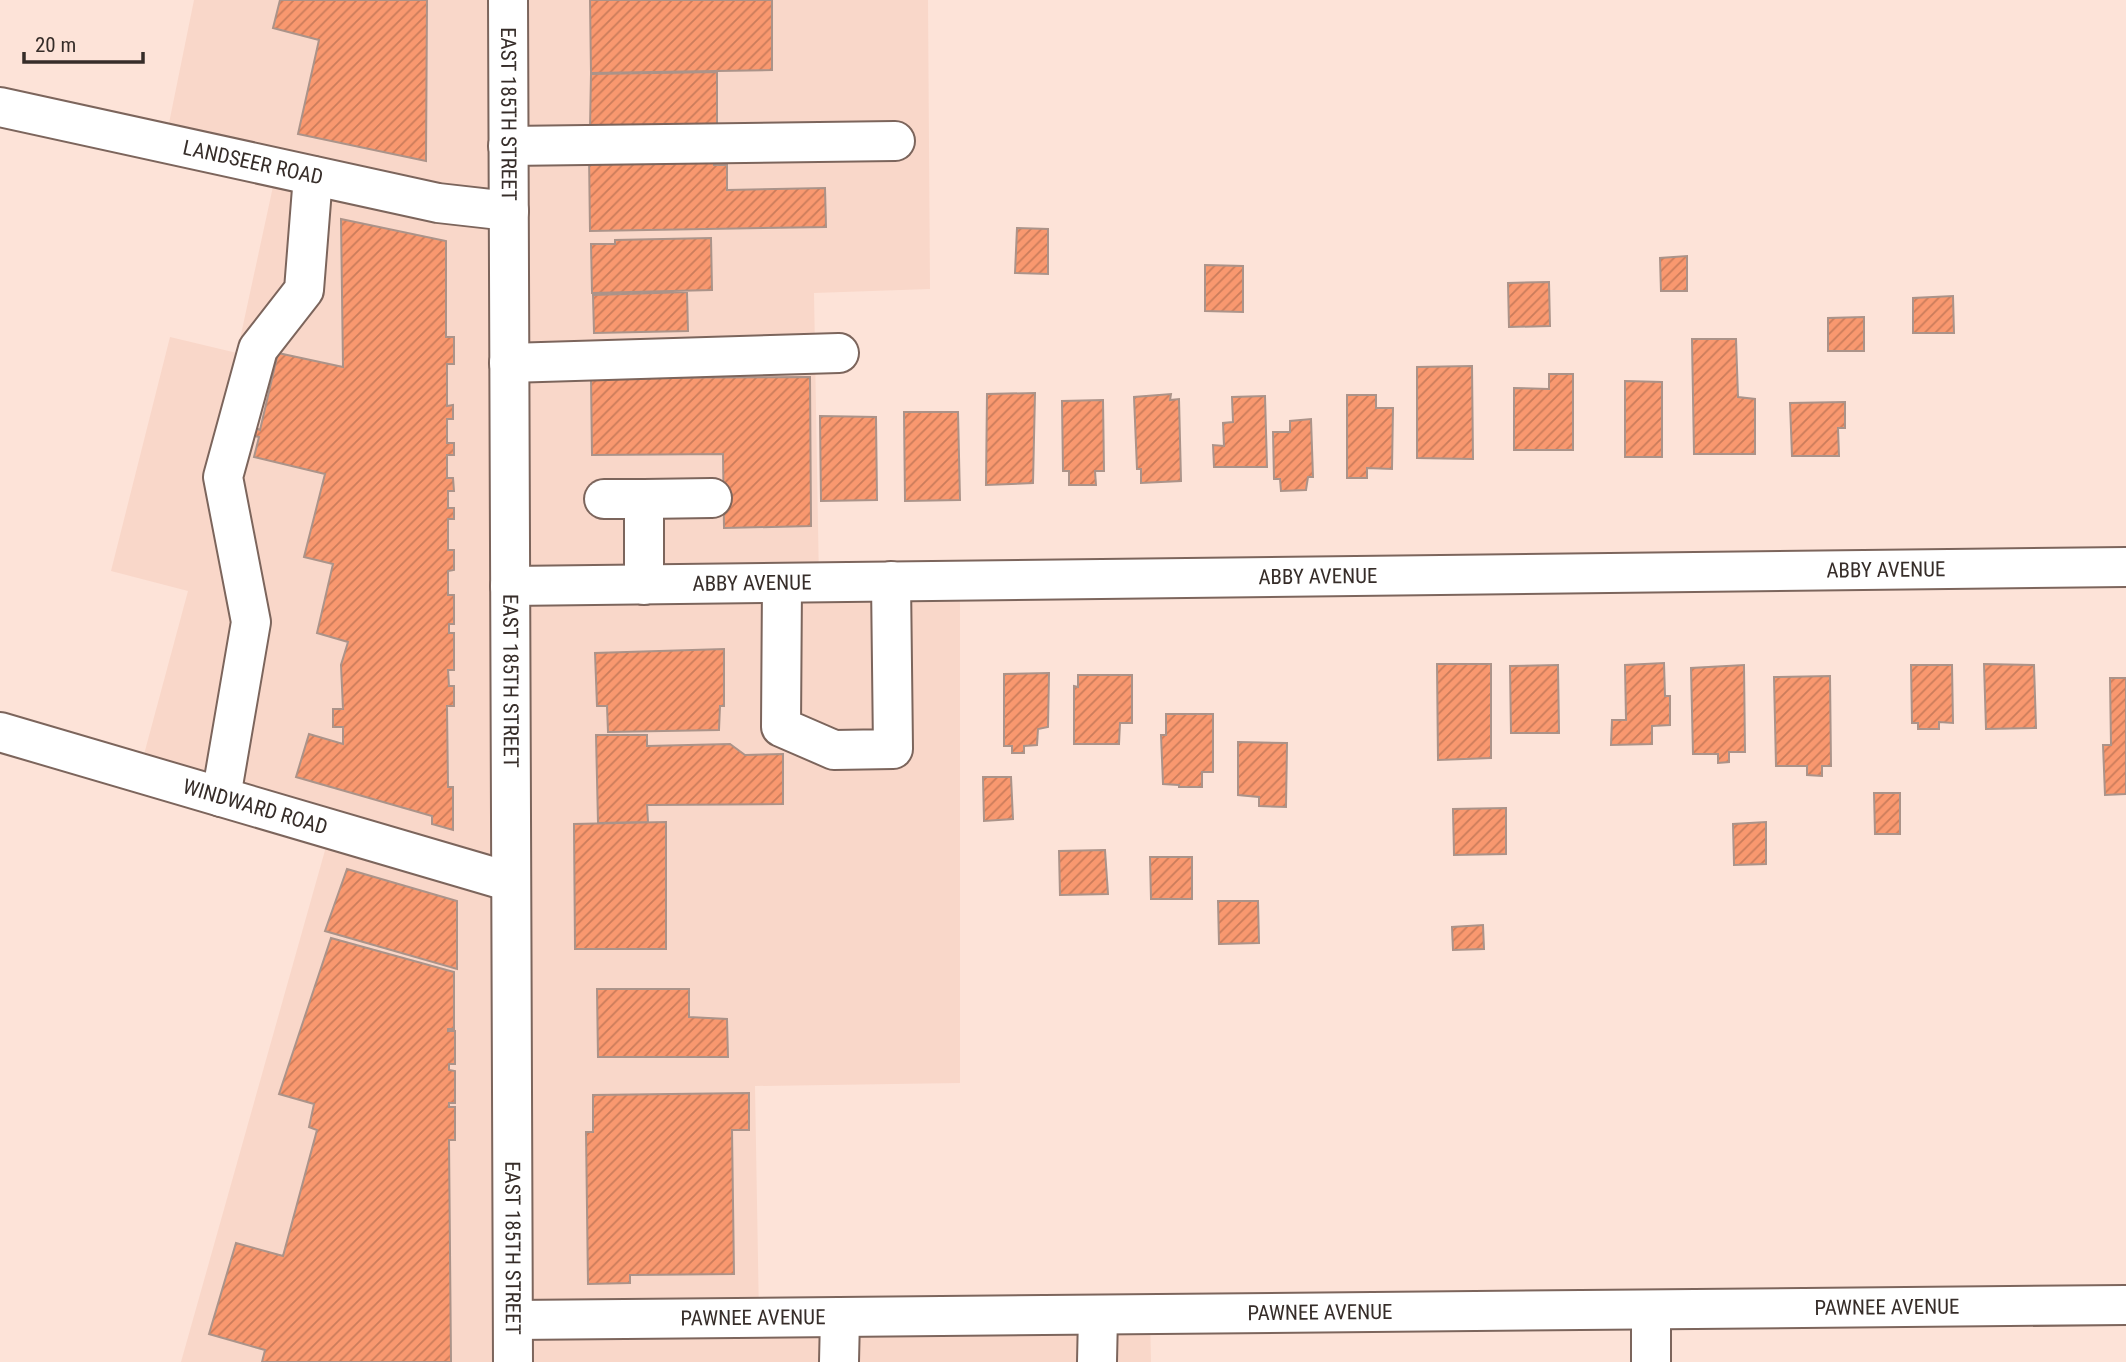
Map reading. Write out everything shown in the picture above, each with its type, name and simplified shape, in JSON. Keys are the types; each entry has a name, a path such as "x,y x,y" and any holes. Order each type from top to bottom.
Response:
{"street":[{"name":"EAST 185TH STREET","path":"508,0 513,1362"},
{"name":"LANDSEER ROAD","path":"0,107 438,204 509,211"},
{"path":"508,146 895,141"},
{"path":"221,797 251,622 223,477 258,349 304,290 313,176"},
{"path":"509,363 839,353"},
{"path":"604,499 712,498"},
{"path":"644,499 644,585"},
{"name":"ABBY AVENUE","path":"510,586 2126,567"},
{"path":"782,583 781,727 834,750 893,749 891,582"},
{"name":"WINDWARD ROAD","path":"0,732 511,882"},
{"name":"PAWNEE AVENUE","path":"513,1320 2126,1305"},
{"path":"1651,1311 1651,1362"},
{"path":"1097,1362 1098,1315"},
{"path":"839,1362 840,1318"}],"shaded area":[{"path":"194,0 928,0 930,289 814,293 819,582 960,581 960,1083 755,1086 759,1318 1150,1315 1151,1362 181,1362 331,829 139,773 188,591 111,571 170,337 237,353 277,168 165,143"}],"building":[{"path":"280,0 427,0 426,161 298,134 319,40 273,28"},
{"path":"590,0 772,0 772,70 591,73"},
{"path":"717,72 717,128 590,129 591,74"},
{"path":"713,151 714,165 727,165 727,190 825,188 826,227 590,231 589,154"},
{"path":"341,219 446,241 446,337 454,337 454,364 447,364 447,406 453,405 453,419 447,419 447,443 454,443 454,455 447,455 447,478 453,478 454,491 448,491 448,508 454,508 454,519 448,519 448,550 454,550 454,570 448,571 448,595 454,595 454,624 449,624 449,633 454,633 454,670 448,670 449,686 454,686 454,706 447,706 448,787 453,787 453,830 432,824 432,816 296,777 309,734 343,744 343,727 333,727 333,709 343,709 341,665 348,642 317,633 333,564 304,557 325,474 254,457 259,437 254,436 256,428 260,430 278,353 343,367"},
{"path":"1017,228 1048,229 1048,274 1015,273"},
{"path":"711,238 712,290 592,293 591,244 615,244 615,240"},
{"path":"1687,256 1687,291 1661,291 1660,258"},
{"path":"1205,265 1243,266 1243,312 1205,311"},
{"path":"1549,282 1550,326 1509,327 1508,283"},
{"path":"687,292 688,331 594,333 593,295"},
{"path":"1953,296 1954,333 1913,333 1913,298"},
{"path":"1864,317 1864,351 1828,351 1828,318"},
{"path":"1692,339 1736,339 1738,397 1755,399 1755,454 1694,454"},
{"path":"1472,366 1473,459 1417,458 1417,367"},
{"path":"1549,374 1573,374 1573,450 1514,450 1514,388 1549,389"},
{"path":"810,377 811,526 724,528 723,454 592,455 591,378"},
{"path":"1625,381 1662,382 1662,457 1625,457"},
{"path":"1035,393 1033,483 986,485 987,394"},
{"path":"1171,394 1170,400 1179,399 1181,481 1141,483 1141,469 1137,469 1134,397"},
{"path":"1347,395 1376,395 1376,408 1393,408 1392,469 1367,468 1367,478 1347,478"},
{"path":"1265,396 1267,467 1214,467 1213,445 1224,446 1223,423 1233,422 1232,397"},
{"path":"1103,400 1104,471 1095,471 1096,485 1069,485 1069,471 1063,471 1062,401"},
{"path":"1845,402 1845,428 1838,428 1839,456 1792,456 1790,403"},
{"path":"904,412 958,412 960,500 905,501"},
{"path":"820,416 876,417 877,500 821,501"},
{"path":"1311,419 1313,477 1308,477 1306,490 1281,491 1280,479 1274,479 1273,432 1290,432 1290,421"},
{"path":"724,649 724,706 720,706 719,730 608,732 607,706 597,706 595,653"},
{"path":"1664,663 1665,696 1670,696 1670,725 1652,726 1652,744 1611,745 1612,720 1626,720 1625,665"},
{"path":"1437,664 1491,664 1491,758 1438,760"},
{"path":"1984,664 2034,665 2036,728 1986,729"},
{"path":"1558,665 1559,733 1511,733 1510,666"},
{"path":"1744,665 1745,752 1729,752 1729,762 1718,763 1718,754 1693,754 1691,668"},
{"path":"1911,665 1952,665 1953,723 1939,722 1939,729 1918,729 1918,723 1912,723"},
{"path":"1049,673 1048,727 1038,729 1037,745 1024,746 1024,753 1012,753 1012,746 1004,746 1004,674"},
{"path":"1078,675 1132,675 1132,723 1120,723 1119,744 1074,744 1074,686 1078,687"},
{"path":"1830,676 1831,766 1822,766 1822,776 1807,775 1807,766 1776,766 1774,677"},
{"path":"2110,678 2126,678 2126,794 2105,795 2103,745 2111,745"},
{"path":"1166,714 1213,714 1213,772 1202,772 1202,787 1163,784 1161,735 1166,735"},
{"path":"596,735 647,735 647,746 730,744 745,755 783,754 783,804 647,805 648,822 598,823"},
{"path":"1238,742 1287,743 1286,807 1259,806 1259,797 1238,795"},
{"path":"983,777 1011,777 1013,819 984,821"},
{"path":"1874,793 1900,793 1900,834 1875,834"},
{"path":"1506,808 1506,854 1454,855 1453,809"},
{"path":"666,822 666,949 575,949 574,824"},
{"path":"1766,822 1766,864 1734,865 1733,824"},
{"path":"1105,850 1108,894 1060,895 1059,851"},
{"path":"1150,857 1192,857 1192,899 1151,899"},
{"path":"347,869 457,901 457,969 325,931"},
{"path":"1218,901 1258,901 1259,943 1219,944"},
{"path":"1483,925 1484,949 1453,950 1452,927"},
{"path":"331,938 454,972 454,1029 448,1029 455,1031 455,1064 449,1064 449,1070 455,1071 455,1103 449,1103 449,1107 455,1107 455,1140 449,1140 451,1362 262,1362 265,1350 209,1334 236,1243 283,1256 317,1130 309,1127 314,1104 279,1094"},
{"path":"597,989 689,989 689,1017 727,1019 728,1057 598,1057"},
{"path":"749,1093 749,1130 732,1130 734,1274 630,1275 630,1283 588,1284 586,1132 593,1132 593,1095"}]}
